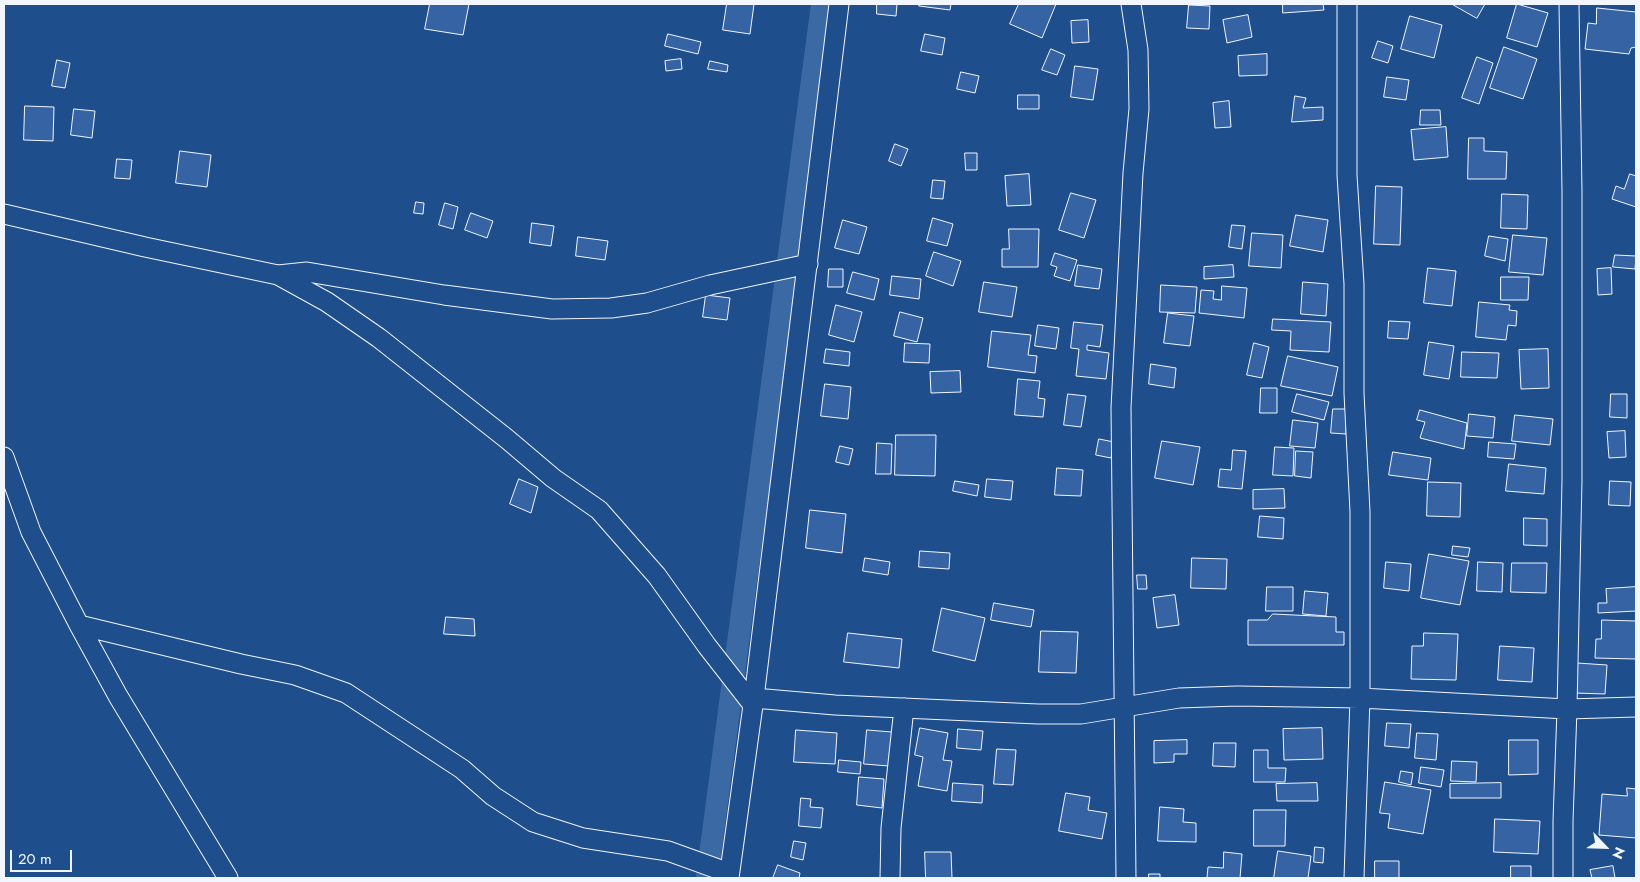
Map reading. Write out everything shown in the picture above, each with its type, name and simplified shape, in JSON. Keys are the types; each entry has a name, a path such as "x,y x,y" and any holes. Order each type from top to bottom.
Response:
{"street":[{"path":"78,625 295,675 346,693 462,769 493,796 533,822 584,838 668,850 729,876 754,701 838,4"},
{"path":"1126,878 1120,408 1133,172 1139,109 1138,50 1131,4"},
{"path":"1347,4 1347,175 1354,284 1354,393 1360,512 1360,698 1354,878"},
{"path":"1563,878 1572,480 1572,192 1569,4"},
{"path":"4,214 278,275 327,302 380,338 553,478 599,510 657,576 707,646 754,701 1081,714 1179,698 1227,696 1360,698 1567,709 1636,707"},
{"path":"278,275 307,272 444,295 552,309 611,308 647,303 710,285 808,264"},
{"path":"4,458 31,532 78,625 118,696 228,878"},
{"path":"890,878 891,828 904,708"}],"building":[{"path":"430,4 469,4 463,35 425,29"},
{"path":"727,4 754,4 750,34 723,30"},
{"path":"877,4 897,4 896,16 877,14"},
{"path":"920,4 951,4 950,10 919,6"},
{"path":"1019,4 1056,4 1042,38 1010,24"},
{"path":"1283,4 1323,4 1324,10 1283,13"},
{"path":"1452,4 1485,4 1477,18"},
{"path":"1517,4 1548,13 1537,47 1507,38"},
{"path":"1189,5 1210,6 1209,29 1187,28"},
{"path":"1597,8 1636,12 1636,47 1631,48 1629,54 1585,49 1588,23 1596,24"},
{"path":"1248,15 1252,37 1227,43 1223,20"},
{"path":"1410,16 1442,25 1434,58 1401,49"},
{"path":"1088,20 1089,42 1072,43 1071,21"},
{"path":"668,34 701,42 698,54 665,46"},
{"path":"925,34 945,38 942,55 921,51"},
{"path":"1378,41 1393,46 1388,63 1372,58"},
{"path":"1504,47 1537,59 1523,99 1490,88"},
{"path":"1051,49 1065,55 1057,75 1042,70"},
{"path":"1267,54 1267,75 1239,76 1238,56"},
{"path":"1477,57 1493,63 1479,104 1462,98"},
{"path":"681,59 682,69 666,71 665,61"},
{"path":"57,60 70,63 65,88 52,86"},
{"path":"710,61 728,65 727,72 708,69"},
{"path":"1075,66 1098,69 1093,100 1071,97"},
{"path":"961,72 979,76 975,93 957,89"},
{"path":"1387,77 1409,80 1406,100 1384,97"},
{"path":"1018,95 1039,95 1039,109 1018,109"},
{"path":"1295,96 1306,98 1303,108 1323,107 1323,120 1292,122"},
{"path":"1229,101 1231,127 1215,128 1213,103"},
{"path":"25,106 54,107 53,141 24,140"},
{"path":"74,109 95,111 92,138 71,135"},
{"path":"1421,110 1440,110 1441,125 1420,125"},
{"path":"1446,127 1448,157 1414,160 1411,130"},
{"path":"1469,138 1484,138 1484,151 1507,152 1506,179 1468,179"},
{"path":"895,144 908,149 901,166 889,161"},
{"path":"180,151 211,155 207,187 176,183"},
{"path":"965,153 977,153 977,170 966,170"},
{"path":"117,159 132,160 130,179 115,178"},
{"path":"1029,174 1031,205 1007,206 1005,176"},
{"path":"1630,174 1636,176 1636,207 1612,199 1616,186 1624,189"},
{"path":"933,180 945,181 943,199 931,198"},
{"path":"1376,186 1402,187 1400,245 1374,244"},
{"path":"1071,193 1096,200 1084,238 1059,230"},
{"path":"1502,194 1528,195 1527,229 1501,228"},
{"path":"416,202 424,203 423,214 414,213"},
{"path":"445,203 458,207 453,229 439,225"},
{"path":"471,213 493,221 487,238 465,230"},
{"path":"1296,215 1328,220 1323,252 1290,246"},
{"path":"933,218 953,224 947,246 927,241"},
{"path":"843,220 867,227 859,254 835,248"},
{"path":"532,223 554,226 551,246 530,243"},
{"path":"1232,225 1245,226 1242,249 1229,247"},
{"path":"1009,229 1039,229 1038,267 1002,267 1002,249 1009,249"},
{"path":"1252,233 1283,235 1281,268 1249,266"},
{"path":"1513,235 1547,238 1543,275 1509,272"},
{"path":"1489,236 1508,239 1505,261 1485,256"},
{"path":"578,237 608,241 605,260 576,256"},
{"path":"934,252 961,261 953,286 926,276"},
{"path":"1055,253 1077,260 1070,281 1054,276 1057,267 1051,265"},
{"path":"1615,255 1636,256 1635,269 1613,267"},
{"path":"1078,265 1102,269 1099,289 1075,286"},
{"path":"1233,265 1234,277 1204,279 1204,267"},
{"path":"1428,268 1456,271 1452,306 1424,303"},
{"path":"1611,268 1612,294 1598,295 1597,269"},
{"path":"829,269 843,269 843,287 828,287"},
{"path":"853,272 879,279 874,300 847,293"},
{"path":"892,276 921,279 919,299 890,295"},
{"path":"1501,277 1529,277 1528,300 1501,300"},
{"path":"984,282 1017,287 1012,317 979,312"},
{"path":"1303,282 1328,284 1326,316 1301,314"},
{"path":"1161,285 1197,287 1195,313 1160,312"},
{"path":"1222,286 1247,288 1244,318 1199,313 1201,290 1214,291 1213,299 1221,300"},
{"path":"706,295 730,298 727,320 703,317"},
{"path":"1479,302 1510,305 1509,310 1517,311 1516,326 1508,325 1506,340 1476,337"},
{"path":"836,305 862,312 854,342 829,335"},
{"path":"900,312 923,318 917,342 894,336"},
{"path":"1168,313 1194,316 1190,346 1164,343"},
{"path":"1273,319 1331,322 1329,352 1290,350 1291,331 1272,330"},
{"path":"1389,321 1410,322 1408,339 1388,338"},
{"path":"1074,322 1103,325 1100,347 1087,345 1087,350 1109,353 1106,379 1076,376 1079,349 1071,348"},
{"path":"1038,325 1059,328 1056,349 1035,346"},
{"path":"992,331 1031,335 1028,355 1037,356 1035,373 988,367"},
{"path":"1429,342 1454,346 1449,379 1424,375"},
{"path":"905,343 930,344 929,363 904,362"},
{"path":"1254,343 1269,347 1262,378 1247,375"},
{"path":"826,349 850,352 849,366 824,363"},
{"path":"1548,349 1549,388 1521,389 1519,350"},
{"path":"1462,352 1499,353 1497,378 1461,377"},
{"path":"1288,356 1338,367 1332,396 1281,386"},
{"path":"1151,364 1176,368 1174,388 1149,384"},
{"path":"960,371 961,392 931,393 930,372"},
{"path":"1018,379 1040,381 1038,398 1045,399 1043,417 1015,415"},
{"path":"825,384 851,387 848,419 821,416"},
{"path":"1261,388 1277,388 1277,413 1260,413"},
{"path":"1068,394 1086,396 1081,427 1064,425"},
{"path":"1297,394 1329,402 1324,420 1292,412"},
{"path":"1611,394 1627,394 1627,418 1610,417"},
{"path":"1333,409 1347,409 1346,434 1331,433"},
{"path":"1420,410 1467,423 1464,449 1420,438 1425,422 1417,420"},
{"path":"1469,414 1495,417 1493,438 1467,436"},
{"path":"1515,415 1553,419 1550,445 1512,441"},
{"path":"1293,420 1318,423 1315,448 1290,446"},
{"path":"1625,431 1626,457 1609,458 1607,432"},
{"path":"896,435 936,435 935,476 895,475"},
{"path":"1099,439 1114,442 1111,458 1096,455"},
{"path":"1162,441 1200,447 1193,485 1155,478"},
{"path":"1489,442 1516,444 1514,459 1488,457"},
{"path":"877,443 892,444 891,474 876,474"},
{"path":"840,446 853,449 849,465 836,462"},
{"path":"1275,447 1294,448 1293,476 1273,475"},
{"path":"1233,450 1246,451 1242,489 1218,487 1220,469 1231,470"},
{"path":"1296,451 1313,452 1311,478 1295,476"},
{"path":"1393,452 1431,458 1428,480 1389,475"},
{"path":"1509,464 1546,468 1544,494 1506,491"},
{"path":"1057,468 1083,470 1081,496 1055,495"},
{"path":"519,479 538,487 531,513 510,504"},
{"path":"987,479 1013,481 1011,500 985,497"},
{"path":"955,481 979,485 977,496 953,491"},
{"path":"1610,481 1631,482 1630,506 1609,505"},
{"path":"1428,482 1461,483 1460,517 1427,516"},
{"path":"1284,489 1285,508 1253,509 1253,490"},
{"path":"810,510 846,514 842,553 806,548"},
{"path":"1260,516 1284,518 1283,539 1258,537"},
{"path":"1524,518 1547,519 1547,546 1524,545"},
{"path":"1453,546 1470,548 1468,557 1452,555"},
{"path":"920,551 950,553 949,569 919,567"},
{"path":"1429,554 1469,561 1460,605 1421,598"},
{"path":"865,558 890,562 888,575 863,571"},
{"path":"1192,558 1227,559 1226,589 1191,588"},
{"path":"1386,562 1411,564 1409,591 1384,588"},
{"path":"1478,562 1503,563 1502,592 1477,591"},
{"path":"1512,563 1547,563 1546,593 1511,592"},
{"path":"1137,575 1146,575 1147,589 1138,589"},
{"path":"1267,587 1293,587 1293,611 1266,611"},
{"path":"1636,587 1636,611 1598,613 1598,603 1607,603 1606,589"},
{"path":"1305,591 1328,593 1326,616 1303,614"},
{"path":"1175,595 1179,625 1157,628 1153,598"},
{"path":"994,603 1034,610 1031,627 991,620"},
{"path":"942,608 985,618 975,661 933,651"},
{"path":"1273,614 1336,617 1336,632 1344,632 1344,645 1248,645 1248,620 1267,620"},
{"path":"446,617 474,619 475,636 444,634"},
{"path":"1602,620 1636,621 1636,659 1595,658 1596,639 1601,639"},
{"path":"1041,631 1078,632 1076,673 1039,672"},
{"path":"848,633 902,639 899,668 844,662"},
{"path":"1424,633 1458,634 1456,680 1411,679 1412,646 1423,646"},
{"path":"1500,646 1534,648 1532,682 1498,680"},
{"path":"1577,663 1607,665 1605,694 1575,693"},
{"path":"1387,723 1411,724 1409,748 1385,746"},
{"path":"920,728 948,733 943,760 952,761 947,791 918,786 923,757 915,755"},
{"path":"1322,728 1323,759 1284,760 1283,729"},
{"path":"958,729 983,731 981,750 957,748"},
{"path":"796,730 837,733 835,764 794,762"},
{"path":"867,730 892,732 889,766 864,764"},
{"path":"1417,733 1438,734 1436,760 1415,758"},
{"path":"1187,740 1187,754 1174,754 1174,762 1154,763 1154,741"},
{"path":"1509,740 1538,740 1538,774 1509,775"},
{"path":"1214,743 1236,743 1235,767 1213,766"},
{"path":"997,749 1016,750 1013,785 994,784"},
{"path":"1254,750 1268,750 1268,768 1286,768 1285,782 1254,782"},
{"path":"839,760 861,762 860,774 838,772"},
{"path":"1452,761 1477,762 1476,782 1451,781"},
{"path":"1421,767 1444,770 1441,787 1419,783"},
{"path":"1401,771 1413,773 1411,785 1399,782"},
{"path":"859,777 884,779 882,808 857,805"},
{"path":"1385,782 1431,790 1423,834 1388,828 1390,814 1380,813"},
{"path":"953,783 983,785 982,803 952,801"},
{"path":"1317,783 1318,801 1277,801 1276,784"},
{"path":"1501,783 1501,798 1450,798 1450,784"},
{"path":"1627,788 1636,789 1636,838 1599,835 1602,794 1627,796"},
{"path":"1066,793 1090,797 1088,810 1107,813 1102,839 1059,831"},
{"path":"801,798 811,799 810,807 823,808 821,828 799,826"},
{"path":"1160,807 1184,809 1183,822 1196,823 1196,842 1158,841"},
{"path":"1254,810 1286,810 1285,846 1254,846"},
{"path":"1495,819 1540,821 1538,854 1494,852"},
{"path":"794,841 806,843 803,860 791,857"},
{"path":"1315,847 1324,848 1323,863 1314,862"},
{"path":"1278,851 1311,856 1308,878 1274,878"},
{"path":"925,852 951,852 952,878 926,878"},
{"path":"1224,852 1242,854 1240,878 1207,878 1208,867 1223,868"},
{"path":"1375,861 1399,861 1399,878 1375,878"},
{"path":"778,865 800,873 799,878 773,878"},
{"path":"1511,866 1531,866 1531,878 1511,878"},
{"path":"1613,866 1615,878 1592,878 1590,870"},
{"path":"1149,874 1160,874 1160,878 1149,878"}],"waterway":[{"path":"707,878 822,4"}]}
